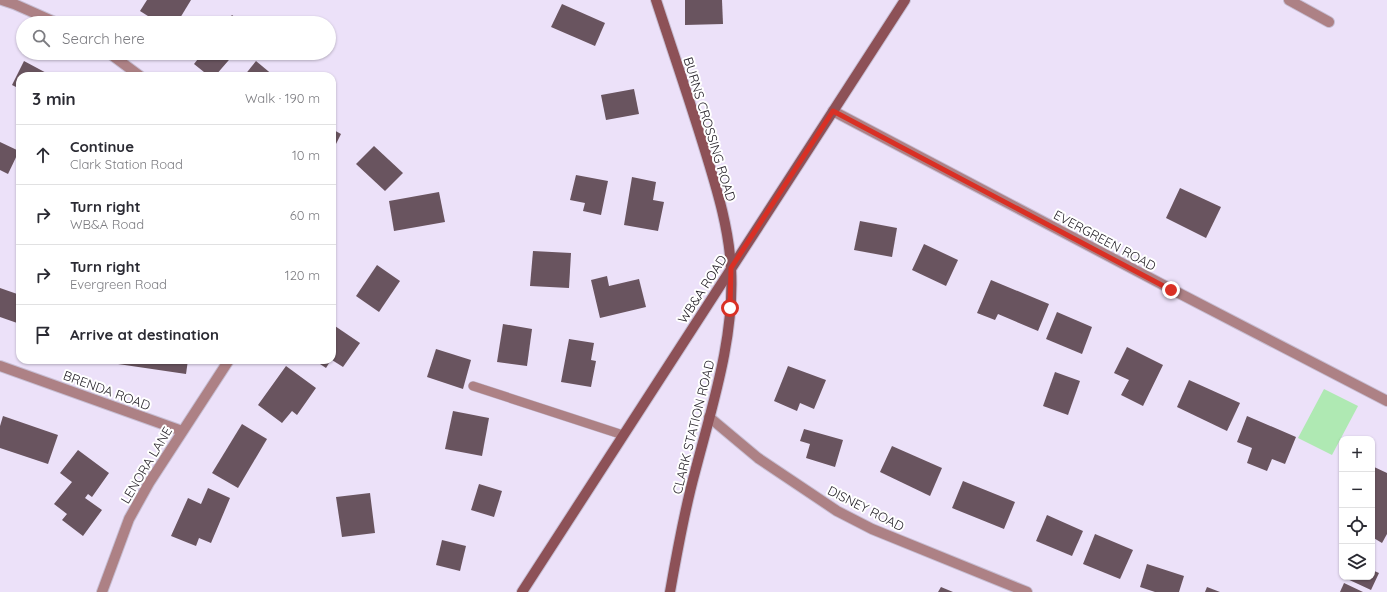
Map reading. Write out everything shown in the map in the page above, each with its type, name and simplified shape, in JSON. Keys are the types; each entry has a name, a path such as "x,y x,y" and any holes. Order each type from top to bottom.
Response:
{"street":[{"path":"2,0 41,16"},
{"name":"BURNS CROSSING ROAD","path":"656,0 693,109 711,172 727,230 731,268"},
{"name":"WB&A ROAD","path":"522,592 905,0"},
{"path":"1288,0 1329,22"},
{"path":"118,60 135,72"},
{"name":"EVERGREEN ROAD","path":"833,111 1171,290 1387,401"},
{"name":"CLARK STATION ROAD","path":"670,592 680,532 724,356 730,308 731,268"},
{"name":"LENORA LANE","path":"102,592 114,556 130,519 149,483 226,364"},
{"name":"BRENDA ROAD","path":"0,366 182,431"},
{"name":"DISNEY ROAD","path":"709,417 758,458 837,511 872,529 1027,592"}],"lane":[{"path":"473,386 624,435"}],"green space":[{"path":"1324,389 1358,406 1342,436 1339,436 1339,442 1332,455 1298,438"}],"building":[{"path":"147,0 191,0 181,16 148,16 140,11"},
{"path":"685,0 722,0 723,24 685,25"},
{"path":"562,4 605,23 595,46 551,27"},
{"path":"197,60 229,60 218,72 204,72 194,64"},
{"path":"24,61 45,72 18,72"},
{"path":"256,61 269,72 247,72"},
{"path":"16,77 16,87 12,85"},
{"path":"634,89 639,114 606,120 601,95"},
{"path":"336,131 341,134 336,144"},
{"path":"0,142 16,150 16,157 8,174 0,170"},
{"path":"374,146 403,173 385,191 356,164"},
{"path":"576,175 608,181 601,215 583,211 585,203 570,200"},
{"path":"632,177 656,182 653,200 664,202 658,231 624,225"},
{"path":"1180,188 1221,207 1206,238 1166,218"},
{"path":"439,192 445,222 394,231 389,201"},
{"path":"860,221 897,228 892,257 854,250"},
{"path":"924,244 958,260 946,286 912,270"},
{"path":"533,251 571,253 569,288 530,286"},
{"path":"377,265 400,281 379,312 356,296"},
{"path":"607,276 609,286 639,279 646,307 600,318 591,280"},
{"path":"991,280 1049,304 1038,331 998,314 995,320 977,313"},
{"path":"0,288 16,294 16,323 0,317"},
{"path":"1057,312 1092,327 1082,354 1046,339"},
{"path":"503,324 532,329 527,366 497,362"},
{"path":"336,327 360,343 343,367 336,363"},
{"path":"569,339 594,343 591,360 596,361 591,387 561,382"},
{"path":"1127,347 1163,365 1143,406 1121,395 1129,380 1114,373"},
{"path":"436,349 471,360 463,389 427,377"},
{"path":"118,364 187,364 186,374"},
{"path":"320,364 328,364 326,368"},
{"path":"286,366 316,388 297,415 292,411 282,423 258,405"},
{"path":"788,366 826,380 814,409 800,403 797,411 774,401"},
{"path":"1055,372 1080,381 1068,415 1043,406"},
{"path":"1189,380 1240,403 1227,431 1177,407"},
{"path":"453,411 489,418 482,456 445,449"},
{"path":"3,416 58,435 48,464 0,448 0,426"},
{"path":"1247,416 1296,437 1285,464 1272,459 1267,471 1247,463 1252,448 1237,442"},
{"path":"242,424 267,439 238,488 212,473"},
{"path":"804,429 843,440 835,467 806,458 810,444 800,441"},
{"path":"892,446 942,468 930,496 880,472"},
{"path":"78,450 109,473 92,497 88,494 85,498 102,510 83,536 62,520 67,514 54,504 72,482 60,473"},
{"path":"1375,467 1387,473 1387,534 1382,543 1375,539"},
{"path":"963,481 1015,502 1004,529 952,508"},
{"path":"479,484 502,491 494,517 471,510"},
{"path":"208,488 230,498 211,543 199,538 196,546 171,536 188,498 201,504"},
{"path":"370,493 375,533 342,537 336,497"},
{"path":"1047,515 1083,531 1072,556 1036,541"},
{"path":"1095,534 1133,550 1120,579 1083,564"},
{"path":"442,540 466,546 460,571 436,565"},
{"path":"1147,564 1184,576 1179,592 1155,592 1140,587"},
{"path":"1375,571 1379,573 1371,590 1349,580 1375,580"},
{"path":"1344,583 1363,592 1340,592"},
{"path":"941,587 953,592 938,592"},
{"path":"1207,587 1220,592 1205,592"}],"route":[{"path":"730,308 731,268 833,111 1171,290"}]}
